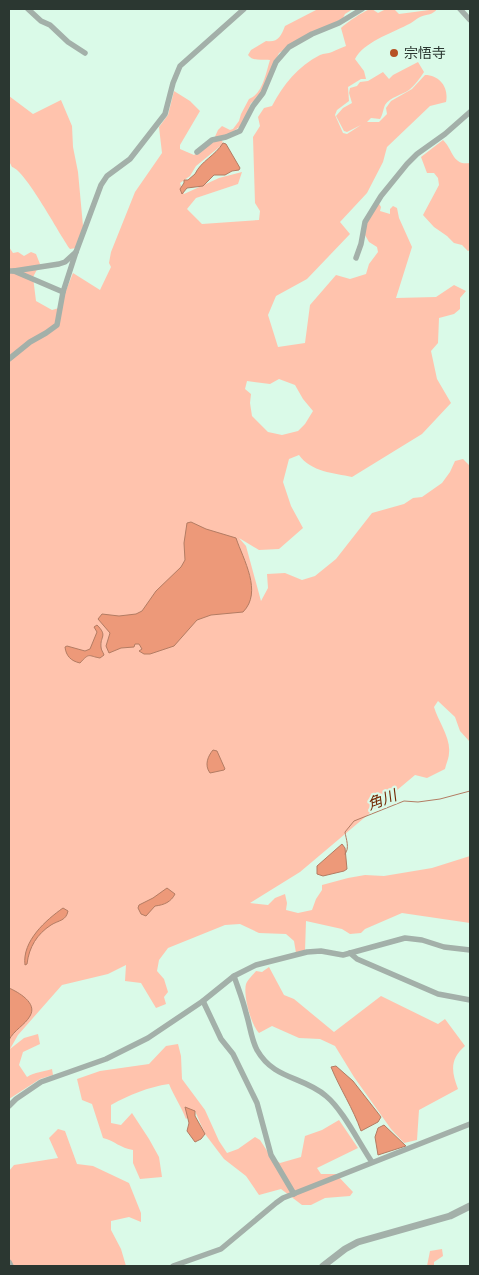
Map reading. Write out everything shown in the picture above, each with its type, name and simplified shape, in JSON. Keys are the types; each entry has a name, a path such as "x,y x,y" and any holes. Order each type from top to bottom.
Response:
{"street":[{"path":"28,9 40,22 50,25 68,42 85,53"},
{"path":"9,359 56,325 63,292 101,185 107,176 130,159 165,114 173,82 180,66 244,9"},
{"path":"197,152 212,140 240,131 253,106 263,93 276,62 289,47 312,34 339,23 362,9"},
{"path":"460,9 470,20"},
{"path":"356,258 365,222 372,208 386,189 417,154 445,134 470,112"},
{"path":"11,271 59,264 65,262 76,252"},
{"path":"11,271 63,292"},
{"path":"9,1106 41,1082 106,1059 148,1038 203,1001 234,976 261,964 307,952 343,955 405,938 422,940 444,947 470,950"},
{"path":"350,953 366,963 438,994 470,1000"},
{"path":"234,976 253,1041 262,1057 276,1071 326,1096 372,1162"},
{"path":"203,1001 221,1038 233,1054 257,1103 271,1154 294,1194"},
{"path":"173,1266 221,1249 276,1202 470,1124"},
{"path":"323,1266 345,1249 358,1242 450,1216 470,1206"},
{"path":"9,1262 11,1266"}],"shaded area":[{"path":"353,9 345,14 343,18 279,53 262,92 251,103 242,125 222,140 223,144 196,166 190,176 180,183 184,194 219,178 242,172 238,184 196,198 187,209 202,224 259,220 260,211 255,203 253,137 260,126 258,117 264,108 272,106 286,84 298,70 312,59 346,46 341,28 361,14 372,9 378,13 386,9 394,9 399,14 437,9 378,39 359,53 355,59 364,71 366,79 361,79 348,87 349,101 337,110 335,115 343,133 347,134 361,125 347,132 344,131 336,116 343,108 352,103 349,93 350,88 357,86 360,82 368,81 383,72 389,79 418,62 424,72 415,84 409,90 387,102 380,119 371,118 367,122 379,122 387,114 386,108 391,101 412,89 425,75 435,77 442,83 445,87 446,102 430,106 387,147 383,162 367,193 340,222 350,234 307,279 276,296 268,315 278,347 305,343 310,305 336,275 350,279 366,274 369,264 378,252 377,247 369,242 365,235 366,223 378,202 381,207 380,211 390,214 390,209 393,206 397,208 399,218 412,247 396,298 436,297 454,285 466,291 460,298 460,309 454,314 439,318 438,343 431,351 437,379 451,403 422,434 352,477 316,468 304,461 299,455 289,459 283,482 291,506 303,528 279,549 259,550 239,538 246,546 261,601 268,588 267,574 285,573 302,580 315,576 336,559 372,513 404,504 413,498 422,497 442,483 455,461 463,459 470,464 470,742 460,731 455,717 438,701 434,707 449,747 449,757 445,769 427,778 415,775 300,872 250,903 268,905 275,898 285,894 286,910 298,913 312,910 322,890 322,885 365,875 384,876 432,868 470,856 470,923 402,913 365,929 361,933 350,934 342,929 306,921 305,951 296,953 294,941 286,934 259,933 240,924 225,925 168,948 159,960 157,971 164,979 168,992 164,997 166,1004 156,1008 141,983 125,981 126,965 108,974 62,985 18,1035 10,1049 24,1038 38,1034 40,1044 23,1052 19,1065 27,1077 52,1069 53,1075 40,1079 9,1099 9,247 13,253 18,252 24,256 31,252 36,254 40,264 33,277 36,301 52,310 59,308 73,273 100,290 111,267 109,263 111,252 135,192 162,153 159,127 168,115 174,91 190,101 200,111 180,145 180,149 194,155 213,141 222,126 230,130 233,129 239,121 249,99 261,88 270,60 253,59 248,55 251,50 266,41 276,40 285,26 316,10","holes":["279,379 295,385 313,411 298,431 282,435 268,432 252,416 251,394 245,389 247,381 270,384"]},
{"path":"9,96 33,114 61,100 72,126 73,147 78,172 83,226 76,248 70,249 34,191 18,171 12,167 9,161"},
{"path":"443,140 456,159 460,162 470,163 470,250 468,251 462,245 454,243 434,227 423,215 439,185 438,178 434,173 427,173 421,157"},
{"path":"223,143 226,144 240,168 239,170 225,175 214,175 203,186 187,188 182,194 180,189 184,180 188,180 195,174"},
{"path":"191,522 206,529 236,538 250,575 251,595 249,604 243,612 211,615 197,620 174,646 150,654 144,654 139,651 142,649 139,644 135,644 134,647 121,648 109,653 106,646 110,633 98,619 102,614 119,616 136,614 142,611 156,591 181,567 185,560 184,543 187,523"},
{"path":"97,625 103,634 101,647 104,655 100,658 88,656 80,663 74,661 66,653 65,647 85,651 90,649 97,632 94,627"},
{"path":"213,750 217,751 225,769 210,773 207,761"},
{"path":"342,844 345,848 347,869 323,876 317,874 317,866"},
{"path":"167,888 175,894 169,901 155,906 146,916 141,914 138,908 139,905"},
{"path":"63,908 68,911 66,917 51,925 38,937 25,965 27,948 36,932"},
{"path":"269,967 284,995 294,999 334,1032 381,996 438,1024 445,1019 465,1046 454,1061 453,1066 458,1089 419,1110 417,1140 404,1143 391,1129 354,1077 335,1046 320,1039 299,1038 272,1026 259,1033 253,1024 248,1010 245,989 249,979 256,971 262,972"},
{"path":"9,988 29,1002 32,1011 28,1019 9,1040"},
{"path":"178,1044 181,1056 182,1079 205,1110 219,1141 227,1153 238,1149 255,1137 260,1140 271,1157 280,1163 301,1157 305,1136 322,1130 339,1120 358,1148 317,1168 321,1174 336,1174 353,1192 350,1196 325,1198 311,1205 302,1205 281,1189 259,1195 246,1176 224,1159 205,1134 195,1111 186,1119 169,1084 139,1092 111,1105 111,1123 121,1125 132,1113 159,1157 162,1177 140,1179 133,1163 133,1150 103,1138 92,1104 82,1100 77,1079 100,1071 149,1064 166,1046"},
{"path":"336,1066 353,1081 381,1117 378,1122 361,1131 331,1067"},
{"path":"185,1107 195,1111 195,1116 205,1134 195,1142 187,1131 189,1123"},
{"path":"384,1125 406,1146 378,1155 375,1137 378,1128"},
{"path":"58,1129 65,1131 77,1164 93,1166 129,1183 141,1213 141,1222 129,1217 111,1221 111,1230 121,1249 126,1266 12,1266 9,1264 9,1171 14,1165 58,1158 49,1138"},
{"path":"442,1249 443,1256 434,1262 434,1266 427,1266 430,1251"}],"waterway":[{"name":"角川","path":"345,854 347,846 345,832 354,821 404,801 418,802 440,799 470,791"}],"place":[{"name":"宗悟寺","path":"394,53"}]}
